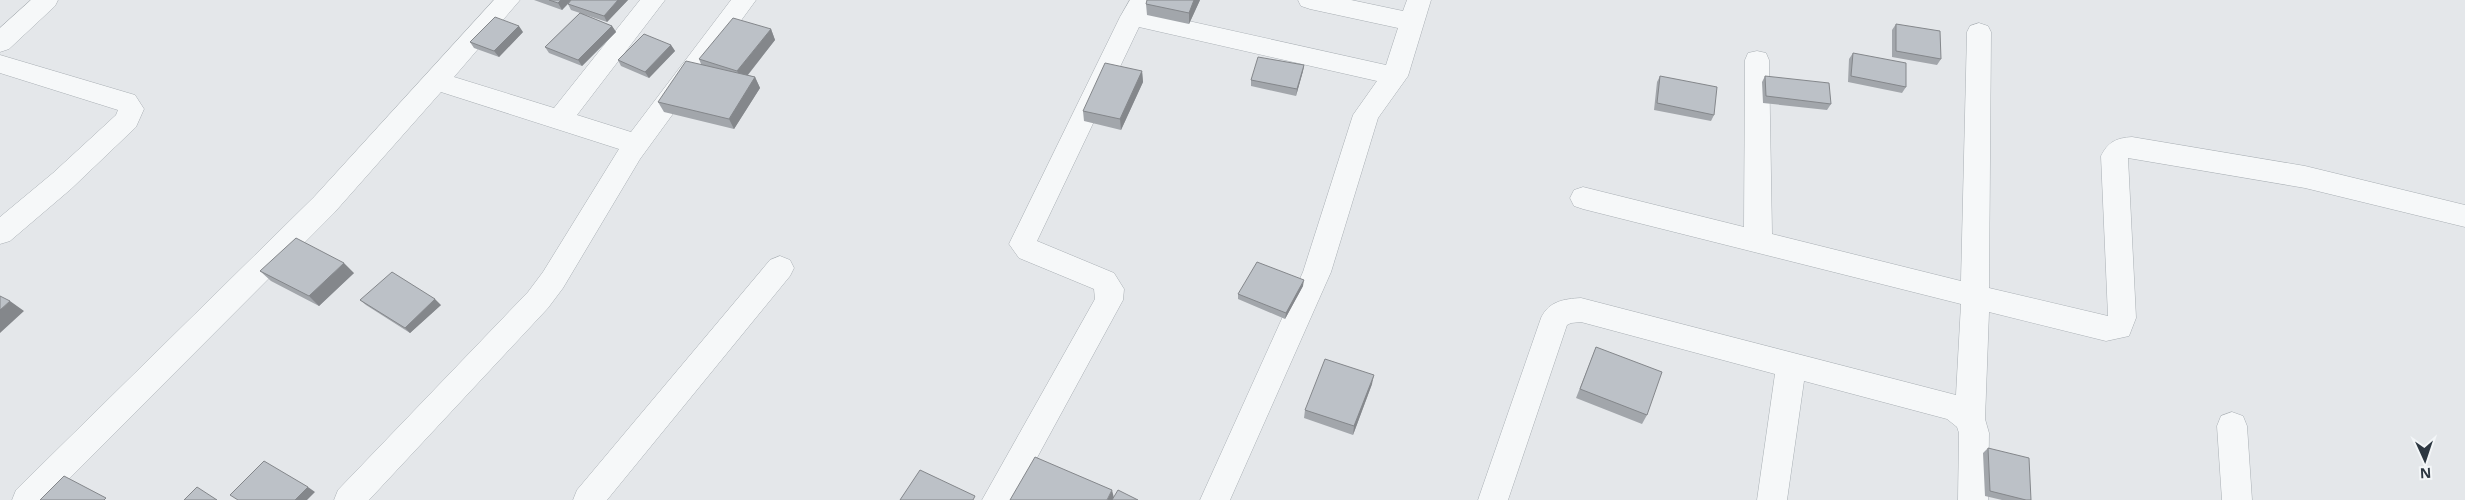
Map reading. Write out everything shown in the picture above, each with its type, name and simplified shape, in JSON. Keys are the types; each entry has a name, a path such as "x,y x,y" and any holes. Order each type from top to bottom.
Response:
{"street":[{"path":"0,43 46,0"},
{"path":"26,500 324,205 508,0"},
{"path":"559,120 653,0"},
{"path":"349,500 538,300 553,280 637,144 744,0"},
{"path":"1215,500 1317,272 1366,115 1395,76 1415,11 1310,0"},
{"path":"997,500 1109,300 1110,289 1104,281 1028,250 1024,244 1024,238 1138,8 1395,76"},
{"path":"1973,500 1974,433 1970,419 1976,298 1978,32"},
{"path":"1757,60 1758,242"},
{"path":"0,64 126,102 131,109 127,120 62,181 0,233"},
{"path":"437,81 637,144"},
{"path":"1583,198 1976,298 2106,329 2119,327 2122,318 2114,156 2121,148 2132,147 2305,177 2465,216"},
{"path":"588,500 780,268"},
{"path":"1493,500 1555,318 1565,311 1581,310 1956,408 1970,419"},
{"path":"1772,500 1791,366"},
{"path":"2232,426 2237,500"}],"building":[{"path":"549,0 561,0 558,3"},
{"path":"571,0 618,0 604,16 568,4"},
{"path":"1147,0 1194,0 1189,13 1146,4"},
{"path":"580,13 612,26 578,60 545,47"},
{"path":"495,17 519,26 494,51 470,42"},
{"path":"733,18 771,29 737,71 699,59"},
{"path":"1896,24 1940,31 1941,59 1896,51"},
{"path":"644,34 671,45 645,72 618,60"},
{"path":"1853,53 1906,63 1906,87 1851,76"},
{"path":"1258,57 1304,65 1297,89 1251,80"},
{"path":"686,61 755,77 729,119 658,102"},
{"path":"1105,63 1142,71 1120,119 1083,111"},
{"path":"1660,76 1717,87 1714,115 1657,103"},
{"path":"1765,76 1829,83 1831,104 1766,96"},
{"path":"296,238 344,263 309,296 260,271"},
{"path":"1257,262 1304,280 1286,313 1238,294"},
{"path":"392,272 435,299 405,328 360,300"},
{"path":"0,296 10,301 0,310"},
{"path":"1596,347 1662,372 1647,415 1580,389"},
{"path":"1325,359 1374,375 1354,426 1305,410"},
{"path":"1988,448 2029,458 2031,500 1990,491"},
{"path":"1035,457 1112,490 1107,500 1010,500"},
{"path":"264,461 308,487 295,500 238,500 230,495"},
{"path":"920,470 975,496 973,500 900,500"},
{"path":"64,476 106,498 104,500 40,500"},
{"path":"197,487 217,500 184,500"},
{"path":"1118,490 1138,500 1112,500"}]}
